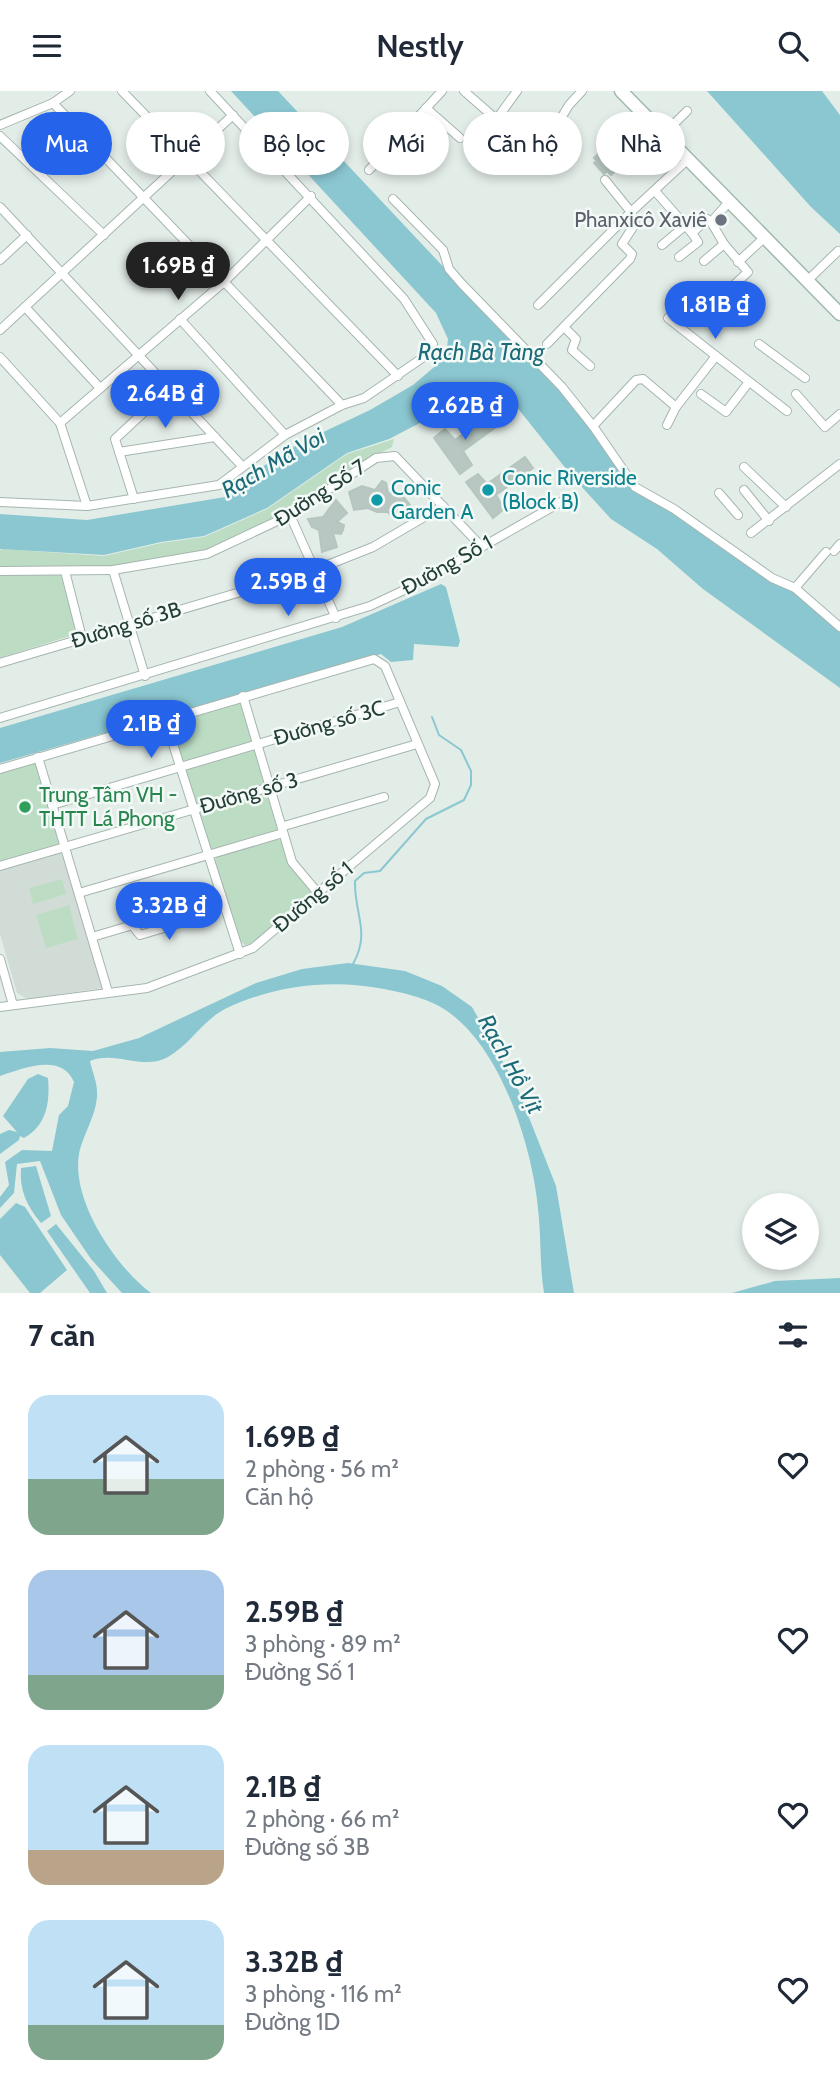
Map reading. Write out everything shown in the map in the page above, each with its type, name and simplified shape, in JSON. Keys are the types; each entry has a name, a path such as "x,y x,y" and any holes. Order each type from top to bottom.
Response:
{"main road":[{"path":"621,91 641,112"},
{"path":"687,160 840,313"}],"street":[{"path":"0,125 52,103 70,91"},
{"path":"122,91 143,112"},
{"path":"0,502 87,506 219,485 285,435 342,405 364,398 431,352 433,344 404,299 311,196 210,91"},
{"path":"423,112 442,91"},
{"path":"464,91 488,112"},
{"path":"501,112 517,91"},
{"path":"565,112 582,91"},
{"path":"52,103 342,405"},
{"path":"426,109 460,138"},
{"path":"225,122 233,115"},
{"path":"0,136 104,236"},
{"path":"538,305 579,262 687,160"},
{"path":"0,330 167,175"},
{"path":"205,175 398,376"},
{"path":"547,344 632,254 622,244 635,224 631,212 605,180"},
{"path":"655,191 698,242 679,257"},
{"path":"60,423 224,282 311,196"},
{"path":"393,199 443,250 449,269 462,285 562,387 635,487 674,509 772,578 795,588 840,627"},
{"path":"711,222 729,202"},
{"path":"0,207 242,466"},
{"path":"662,245 707,219 748,272 735,284"},
{"path":"0,260 27,235"},
{"path":"738,262 764,238"},
{"path":"704,261 724,244"},
{"path":"807,281 838,251"},
{"path":"25,307 100,388"},
{"path":"668,318 787,411"},
{"path":"180,319 285,435"},
{"path":"564,327 576,339 572,350 590,366"},
{"path":"759,344 805,378"},
{"path":"667,425 676,407 716,356"},
{"path":"0,357 60,423 87,506"},
{"path":"593,426 636,380 643,379 676,407"},
{"path":"701,394 726,412 749,382"},
{"path":"134,499 115,439 170,388"},
{"path":"796,394 825,427 840,414"},
{"path":"119,452 215,437"},
{"name":"Đường Số 7","path":"0,571 113,571 207,554 290,515 376,458 395,456 443,506"},
{"path":"751,533 840,464"},
{"path":"744,467 786,507"},
{"path":"744,490 769,521"},
{"path":"754,503 768,490"},
{"path":"719,493 738,516"},
{"name":"Đường Số 1","path":"0,718 336,618 415,586 568,498"},
{"path":"443,506 481,546"},
{"name":"Đường số 3B","path":"0,663 315,570 373,547 443,506"},
{"path":"290,515 336,618"},
{"path":"795,588 833,549"},
{"path":"65,571 82,638"},
{"path":"113,571 145,676"},
{"name":"Đường số 1","path":"0,1007 147,988 253,948 430,798 435,784 385,666 374,659 243,696"},
{"path":"0,769 243,696 292,862 318,893"},
{"name":"Đường số 3C","path":"258,744 400,702"},
{"path":"165,719 240,954"},
{"path":"52,804 258,744"},
{"name":"Đường số 3","path":"0,866 417,744"},
{"path":"38,757 108,992"},
{"name":"Đường số 3","path":"79,893 209,856 383,797"},
{"path":"92,937 132,925 180,911 184,922 140,935 132,925"},
{"path":"0,959 13,1005"}],"shaded area":[{"path":"58,852 65,856 103,988 27,999 17,993 0,934 0,870"}],"green space":[{"path":"394,439 392,447 364,461 288,512 206,551 113,568 0,568 0,550 3,549 104,556 161,543 204,537 267,509 347,454"},
{"path":"0,575 61,575 75,627 73,635 0,658"},
{"path":"236,701 243,702 253,738 251,742 182,763 172,722"},
{"path":"254,748 266,778 265,785 200,804 196,801 186,772 188,768"},
{"name":"Trung Tâm VH - THTT Lá Phong","path":"34,762 37,764 61,844 0,865 0,771"},
{"path":"264,791 269,792 281,830 213,852 201,811"},
{"path":"277,838 283,842 310,889 310,894 253,943 245,945 238,939 214,861 219,855"},
{"path":"62,879 66,894 33,904 29,888"},
{"path":"69,905 78,939 46,948 36,915"}],"water":[{"name":"Rạch Bà Tàng","path":"231,91 278,91 298,112 250,112"},
{"path":"707,91 822,91 840,115 840,234 811,207"},
{"name":"Rạch Bà Tàng","path":"349,167 577,409 629,485 797,593 840,630 840,688 703,589 657,549 611,519 571,475 512,401 492,383 469,390 439,413 389,439 347,453 267,508 204,536 161,542 104,555 0,549 0,514 87,520 225,497 262,467 300,443 370,410 413,385 446,357 448,339 436,313 309,175 349,175"},
{"path":"441,584 446,587 460,641 458,647 414,644 413,660 391,662 381,654 0,763 0,728 342,627"},
{"path":"348,963 405,971 442,986 472,1007 517,1087 556,1186 574,1293 544,1293 536,1194 524,1139 503,1083 474,1036 456,1018 431,1002 364,986 305,986 266,993 220,1012 176,1052 159,1061 99,1058 90,1061 97,1100 79,1154 78,1172 82,1192 89,1212 111,1250 151,1293 122,1293 91,1259 61,1215 40,1161 17,1164 14,1193 0,1208 0,1197 9,1185 5,1162 22,1150 52,1151 59,1115 68,1106 74,1082 60,1067 51,1065 30,1067 0,1076 0,1052 50,1048 93,1051 139,1038 256,983 302,969"},
{"path":"38,1074 48,1078 47,1104 42,1120 32,1133 24,1138 20,1136 19,1140 0,1154 0,1134 9,1130 17,1132 3,1116 28,1079"},
{"path":"36,1166 51,1216 41,1223 28,1204 21,1183 21,1168"},
{"path":"16,1203 25,1207 67,1270 40,1293 30,1293 0,1255 0,1219"},
{"path":"56,1224 94,1271 107,1293 90,1293 47,1231"},
{"path":"840,1278 840,1293 732,1293 775,1281"}],"building":[{"path":"492,412 500,424 463,451 472,465 460,474 434,438 445,429 455,440"},
{"name":"Conic Riverside (Block B)","path":"525,457 533,468 496,495 504,509 493,518 466,482 478,474 487,484"},
{"name":"Conic Garden A","path":"382,481 386,483 388,493 401,494 410,505 399,520 387,512 368,508 354,510 349,492 362,486 375,490"},
{"path":"336,500 347,513 337,522 344,525 343,530 341,534 333,533 337,547 322,552 319,530 312,527 308,519 323,517"}],"waterway":[{"path":"353,964 361,942 355,881 364,873 380,871 426,819 464,800 471,785 471,771 461,750 439,735 432,717"}],"place":[{"name":"Phanxicô Xaviê","path":"721,220"},
{"name":"Conic Riverside (Block B)","path":"488,490"},
{"name":"Conic Garden A","path":"377,500"},
{"name":"Trung Tâm VH - THTT Lá Phong","path":"25,807"}],"water label":[{"name":"Rạch Mã Voi","path":"273,463"},
{"name":"Rạch Hồ Vịt","path":"511,1064"}]}
